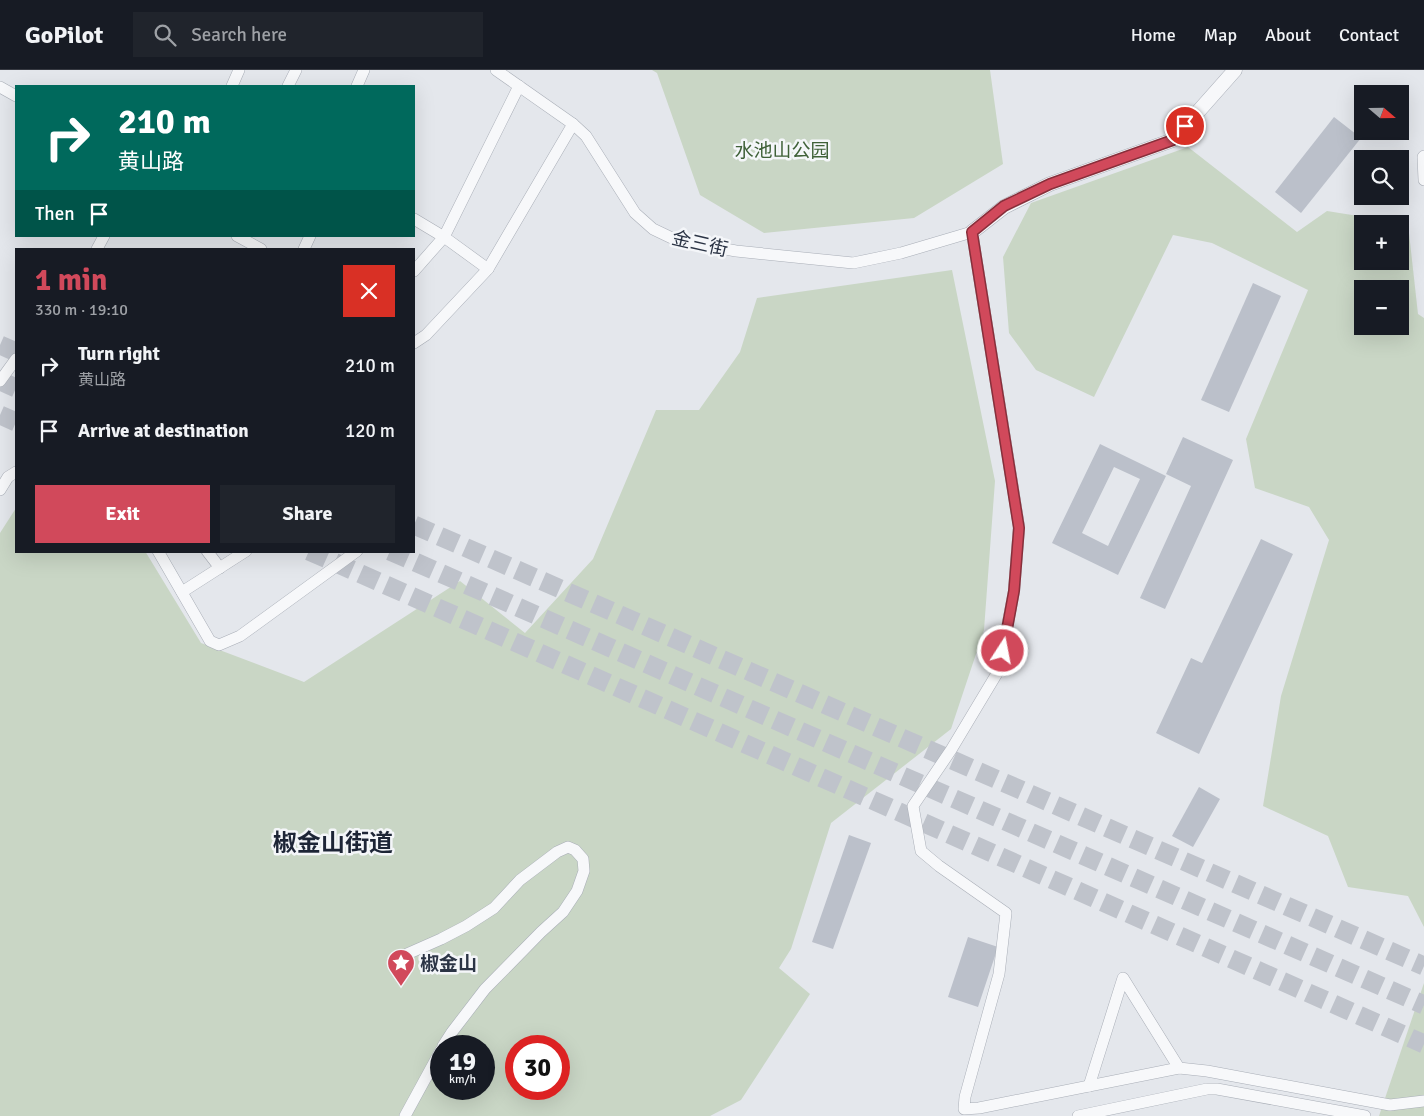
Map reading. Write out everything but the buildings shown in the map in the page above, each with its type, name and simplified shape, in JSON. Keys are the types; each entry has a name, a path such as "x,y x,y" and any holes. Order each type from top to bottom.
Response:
{"street":[{"path":"232,85 238,70"},
{"path":"288,85 296,70"},
{"path":"357,85 364,70"},
{"name":"金三街","path":"496,70 573,124 586,136 635,213 654,229 676,240 736,251 854,263 901,253 972,232"},
{"path":"1235,70 1173,140 1050,184 1004,206 972,232 1019,528 1014,591 1000,670 951,750 913,806 921,851 939,866 1006,912 999,974 965,1097 963,1113 979,1108 1179,1068 1390,1105 1424,1101"},
{"path":"415,270 444,237 519,86"},
{"path":"0,87 15,95"},
{"path":"415,342 426,335 488,269 573,124"},
{"path":"1424,156 1424,180"},
{"path":"415,220 444,237 488,269"},
{"path":"239,237 259,248"},
{"path":"0,381 15,359"},
{"path":"0,490 8,478 15,473"},
{"path":"159,553 210,641 219,644 240,636 354,553"},
{"path":"209,553 220,568"},
{"path":"182,592 243,553"},
{"path":"407,954 449,935 494,908 520,880 557,852 568,847 575,850 583,859 584,871 576,890 563,912 485,989 450,1035"},
{"path":"1089,1086 1123,978 1179,1068"},
{"path":"405,1116 430,1070"},
{"path":"1078,1116 1207,1089 1217,1089 1365,1116"}],"green space":[{"name":"水池山公园","path":"652,70 990,70 1003,164 914,218 764,233 700,195 657,73"},
{"path":"1188,147 1297,232 1327,211 1354,215 1354,270 1409,270 1409,233 1418,314 1424,318 1424,927 1408,896 1348,887 1328,836 1263,806 1281,696 1329,540 1309,507 1255,488 1246,439 1308,290 1212,243 1173,235 1094,397 1036,370 1009,333 1003,257 1031,203"},
{"path":"952,270 995,481 984,630 951,729 831,823 791,949 779,968 810,994 741,1100 710,1116 0,1116 0,533 15,510 15,553 146,553 201,643 304,682 460,581 525,633 593,559 656,410 699,410 740,352 757,298"},
{"path":"1424,983 1424,1116 1379,1116"}],"tunnel":[{"path":"0,345 15,352"},
{"path":"0,381 15,388"},
{"path":"0,415 15,422"},
{"path":"415,525 1424,966"},
{"path":"314,553 1424,1044"},
{"path":"395,553 1424,1005"}],"place":[{"name":"椒金山","path":"401,987"}],"district":[{"name":"椒金山街道","path":"333,843"}],"route":[{"path":"1003,651 1014,591 1019,528 972,232 1004,206 1050,184 1173,140 1185,126"}]}
